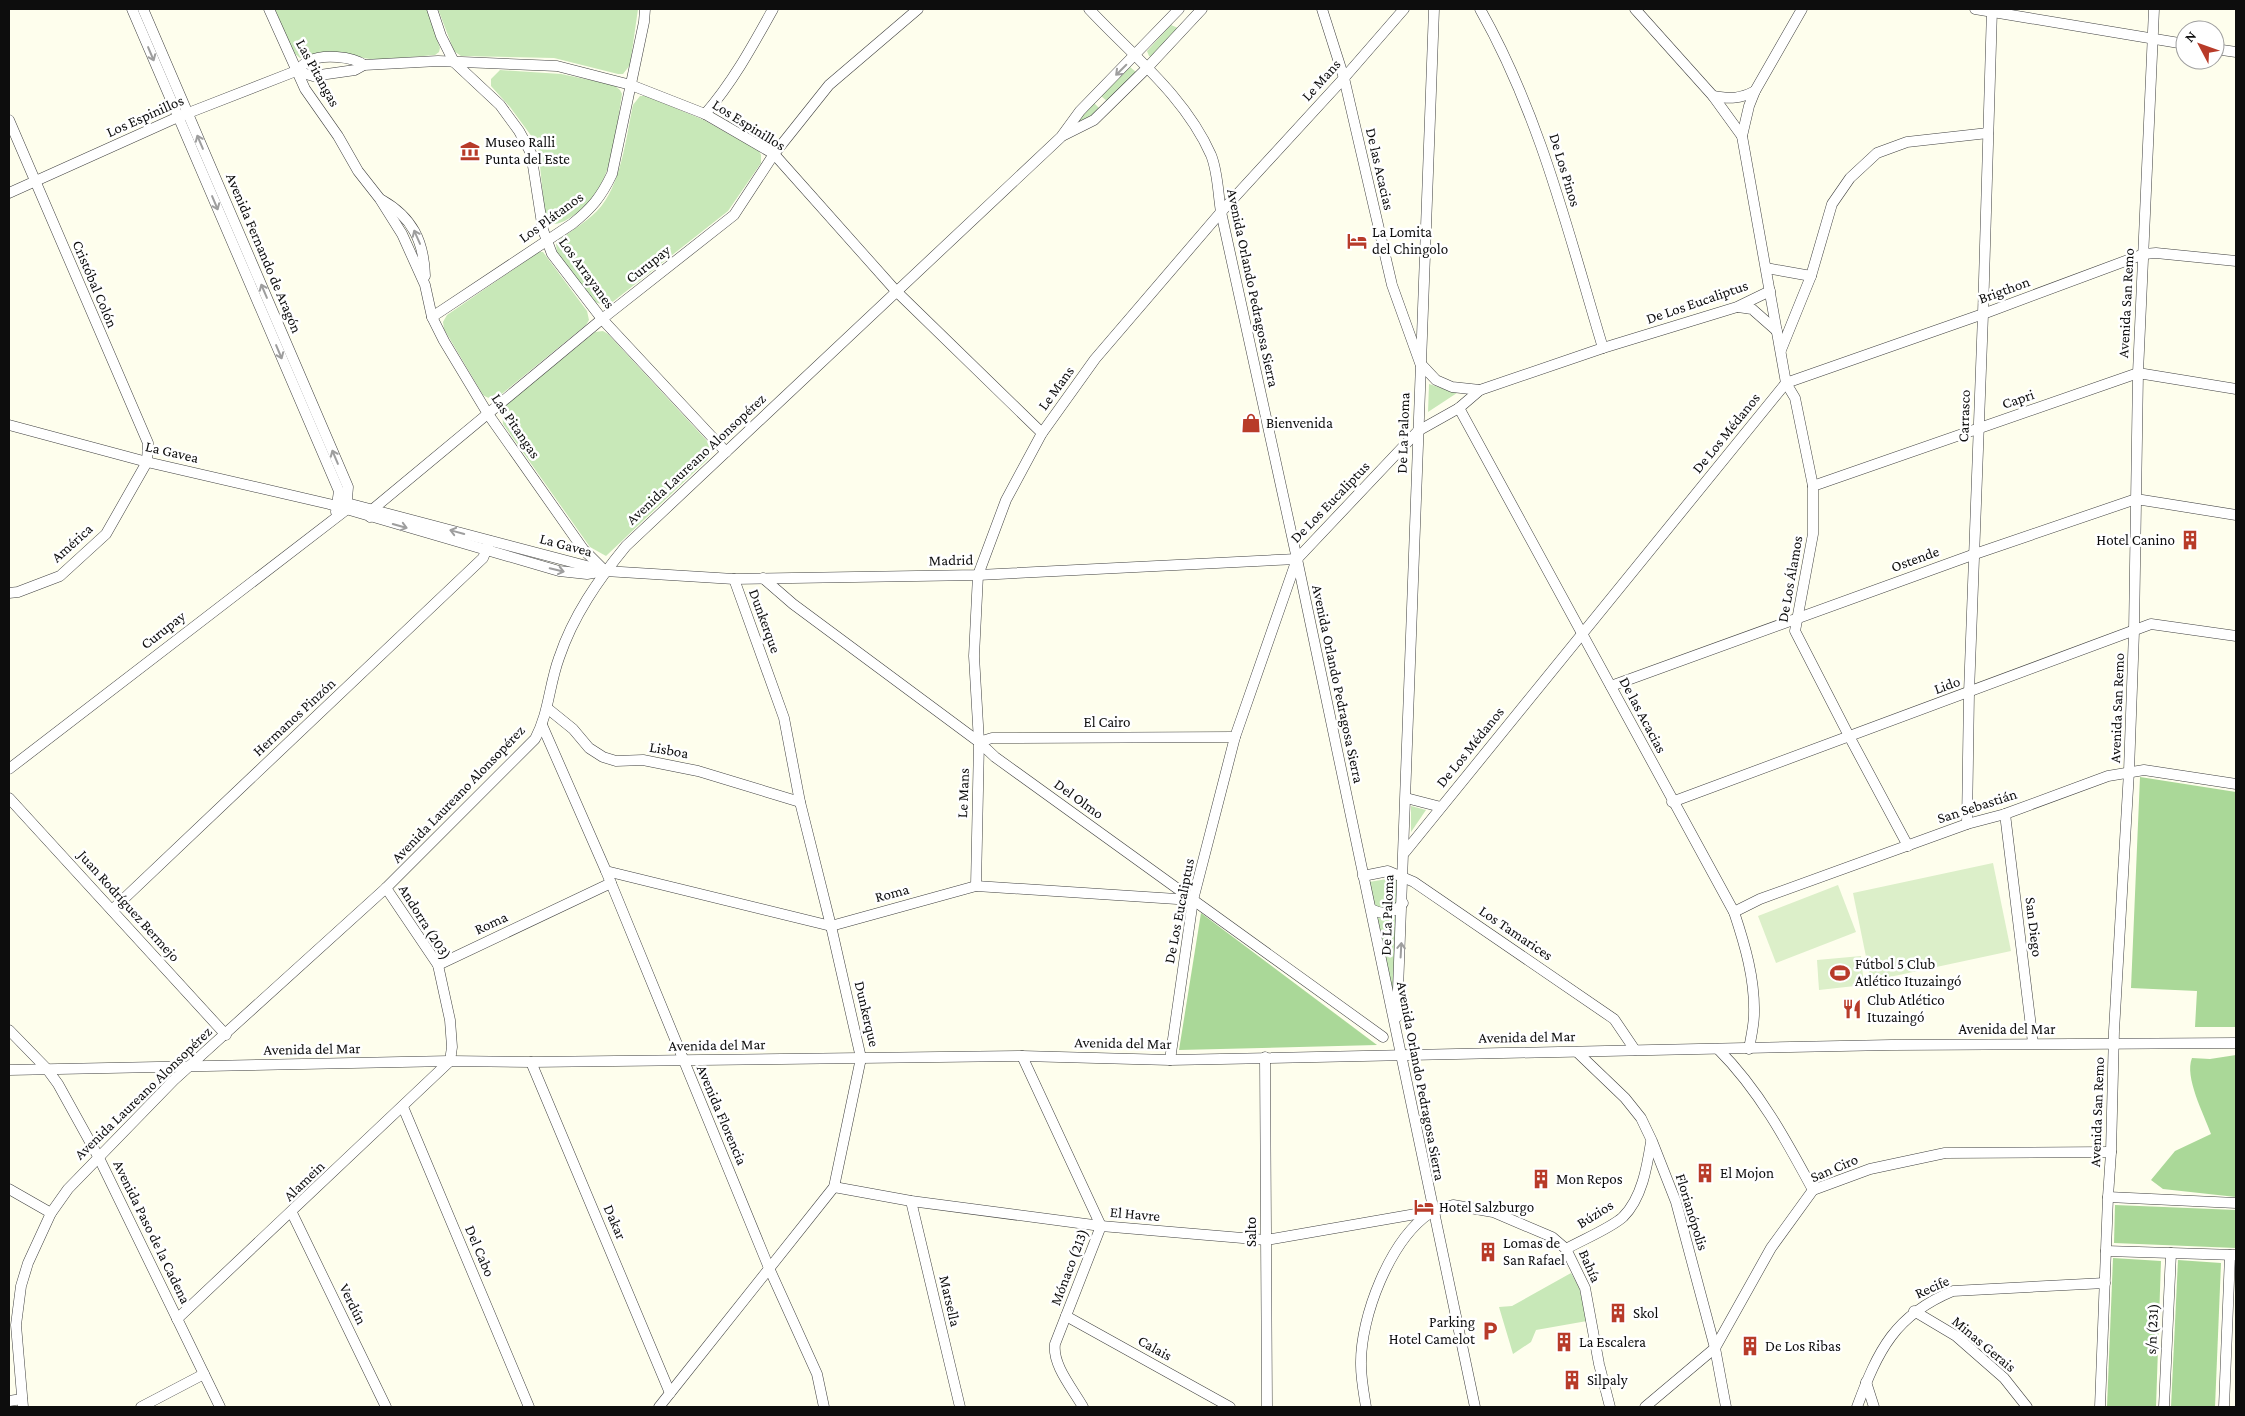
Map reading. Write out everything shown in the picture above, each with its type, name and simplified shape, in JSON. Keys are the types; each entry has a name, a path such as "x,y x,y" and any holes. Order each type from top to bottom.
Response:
{"street":[{"name":"Avenida Fernando de Aragón","path":"132,9 340,491 339,507"},
{"name":"Avenida Fernando de Aragón","path":"144,9 348,487 339,507"},
{"name":"Las Pitangas","path":"269,9 296,71 306,89 338,136 358,171 380,199 402,234 425,285 432,317 488,414 583,549 605,572"},
{"name":"Los Arrayanes","path":"432,9 441,36 454,62 500,105 519,131 531,154 545,241 552,254 602,320 726,452"},
{"name":"Los Plátanos","path":"432,317 590,210 601,196 612,174 644,22 645,9"},
{"path":"705,114 718,99 747,55 773,9"},
{"name":"Curupay","path":"371,513 602,320 734,215 774,154 829,85 918,9"},
{"name":"Avenida Orlando Pedragosa Sierra","path":"1089,9 1180,103 1212,157 1221,212 1297,559 1397,1033 1400,1055 1476,1407"},
{"name":"Avenida Laureano Alonsopérez","path":"22,1403 16,1325 17,1307 28,1263 51,1213 68,1189 190,1066 386,888 535,739 542,725 558,660 566,638 581,608 605,572 626,546 1060,137 1080,111 1135,56 1178,9"},
{"name":"Avenida Laureano Alonsopérez","path":"1060,137 1094,120 1147,68 1202,9"},
{"name":"De las Acacias","path":"1322,9 1344,78 1392,285 1420,363"},
{"name":"Le Mans","path":"976,886 979,742 974,656 978,575 1006,500 1042,433 1095,360 1221,212 1344,78 1404,9"},
{"name":"De La Paloma","path":"1397,1033 1405,856 1420,363 1434,9"},
{"name":"De Los Pinos","path":"1480,9 1509,63 1542,144 1603,348"},
{"path":"1635,9 1714,96 1742,136"},
{"path":"1786,383 1742,136 1749,106 1755,91 1802,9"},
{"path":"1975,9 1992,10 2175,43"},
{"name":"Avenida San Remo","path":"2100,1407 2108,1197 2112,1152 2114,1044 2129,771 2134,631 2138,373 2154,9"},
{"name":"Carrasco","path":"1967,824 1969,693 1992,10"},
{"path":"1171,18 1183,29"},
{"name":"Los Espinillos","path":"9,194 188,113 296,71 310,60 337,57 358,60 364,65"},
{"name":"Los Espinillos","path":"296,71 313,76 356,70 364,65 454,62 557,66 631,85 705,114 774,154 896,291 1042,433"},
{"path":"1714,96 1729,99 1742,98 1755,91"},
{"path":"1096,96 1107,107"},
{"name":"Cristóbal Colón","path":"9,120 148,443 147,462"},
{"path":"1781,351 1811,276 1832,204 1850,178 1877,153 1906,142 1988,133"},
{"name":"Brigthon","path":"1786,383 1983,314 2144,254 2156,253 2236,262"},
{"path":"1766,268 1811,276"},
{"name":"De Los Eucaliptus","path":"1170,1060 1193,900 1235,737 1297,559 1418,431 1459,408 1480,390 1603,348 1737,307 1770,291"},
{"path":"1737,307 1752,309 1777,331"},
{"path":"1420,363 1436,380 1452,387 1480,390"},
{"name":"Capri","path":"1813,486 2138,373 2236,389"},
{"name":"De Los Álamos","path":"1786,383 1795,398 1813,486 1813,534 1806,581 1796,618 1795,631 1848,736 1908,846"},
{"name":"De Los Médanos","path":"1405,856 1441,807 1786,383"},
{"name":"De las Acacias","path":"1459,408 1611,686 1672,802 1734,912 1746,947 1752,982 1754,1014 1749,1048"},
{"name":"La Gavea","path":"9,425 147,462 371,513 489,546 575,562 605,572"},
{"name":"América","path":"9,593 18,592 60,576 106,534 147,462"},
{"name":"Ostende","path":"1611,686 1975,554 2136,499 2236,515"},
{"name":"Curupay","path":"9,769 339,507"},
{"name":"Hermanos Pinzón","path":"112,910 483,558 489,546"},
{"name":"Madrid","path":"605,572 734,579 978,575 1297,559"},
{"name":"Del Olmo","path":"763,578 793,604 979,742 995,757 1383,1037"},
{"name":"Dunkerque","path":"659,1407 834,1186 861,1058 800,802 784,718 734,579"},
{"name":"Lido","path":"1672,802 2151,624 2236,636"},
{"name":"Lisboa","path":"547,708 573,729 589,748 603,757 616,761 643,760 698,771 800,802"},
{"name":"Avenida Florencia","path":"542,725 606,870 769,1268 817,1374 824,1407"},
{"name":"El Cairo","path":"979,742 992,738 1235,737"},
{"name":"San Sebastián","path":"1734,912 1760,899 1967,824 2005,814 2108,776 2144,770 2236,784"},
{"name":"Juan Rodríguez Bermejo","path":"9,798 226,1035"},
{"name":"De Los Médanos","path":"1406,798 1441,807"},
{"name":"San Diego","path":"2005,814 2033,1043"},
{"name":"De La Paloma","path":"1388,871 1405,856"},
{"name":"Roma","path":"606,870 831,926 976,886 1193,900"},
{"name":"Los Tamarices","path":"1363,876 1388,871 1403,876 1614,1019 1635,1050"},
{"name":"Roma","path":"438,965 611,883"},
{"name":"Andorra (203)","path":"386,888 438,965 450,1020 452,1047 450,1062"},
{"path":"1371,909 1385,914 1392,912 1403,903"},
{"name":"Avenida Paso de la Cadena","path":"9,1030 47,1069 58,1084 99,1158 220,1407"},
{"name":"Avenida del Mar","path":"9,1070 450,1062 1022,1056 1170,1060 2033,1043 2236,1043"},
{"path":"1718,1049 1732,1063 1761,1100 1813,1190"},
{"name":"Florianópolis","path":"1577,1052 1625,1098 1641,1118 1652,1141 1676,1202 1716,1348 1726,1407"},
{"name":"Mónaco (213)","path":"1022,1056 1101,1226 1066,1316 1054,1353 1062,1371 1084,1407"},
{"name":"Salto","path":"1265,1057 1267,1407"},
{"name":"Alamein","path":"177,1320 450,1062"},
{"name":"Dakar","path":"531,1062 670,1393"},
{"name":"Del Cabo","path":"403,1107 528,1407"},
{"name":"Búzios","path":"1566,1249 1623,1217 1638,1196 1647,1170 1652,1141"},
{"name":"San Ciro","path":"1645,1407 1716,1348 1771,1248 1813,1190 1870,1169 1945,1153 2112,1152"},
{"name":"El Havre","path":"834,1186 911,1201 1101,1226 1266,1240 1433,1211"},
{"path":"9,1189 51,1213"},
{"path":"2108,1197 2236,1203"},
{"name":"Marsella","path":"911,1201 960,1407"},
{"name":"Bahía","path":"1433,1211 1454,1205 1493,1212 1552,1237 1566,1249 1585,1288 1599,1364 1610,1407"},
{"path":"1366,1407 1361,1366 1365,1322 1379,1283 1398,1248 1418,1221 1433,1211"},
{"name":"Verdún","path":"292,1213 386,1407"},
{"path":"2106,1251 2233,1255 2224,1407"},
{"name":"s/n (231)","path":"2164,1407 2171,1253"},
{"name":"Recife","path":"1858,1407 1866,1382 1898,1325 1930,1300 1953,1291 2105,1283"},
{"name":"Minas Gerais","path":"1914,1311 1956,1336 2004,1378 2027,1407"},
{"name":"Calais","path":"1066,1316 1230,1407"},
{"path":"141,1407 204,1374"},
{"path":"1866,1382 1874,1407"},
{"path":"9,1401 22,1403"}],"green space":[{"path":"275,9 427,9 440,48 439,52 435,55 376,60 335,53 300,58 293,52"},
{"path":"438,9 638,9 630,65 623,74 618,74 554,58 461,56 454,51"},
{"path":"1171,25 1178,28 1151,57 1149,56 1147,51"},
{"path":"1130,67 1136,72 1108,102 1101,96"},
{"path":"500,70 561,74 614,85 622,94 614,144 605,176 598,190 588,203 576,214 561,223 555,224 545,217 538,145 510,107 491,86 491,79"},
{"path":"640,96 646,96 704,120 759,151 761,163 728,211 606,306 595,302 557,253 556,244 593,215 612,189 625,146 633,105"},
{"path":"1094,103 1100,109 1073,127 1086,109"},
{"path":"539,252 543,252 587,311 589,320 586,325 498,397 489,398 483,395 444,329 443,322 447,315"},
{"path":"603,331 608,334 710,444 712,452 707,460 606,556 590,547 503,424 502,411 506,405 595,332"},
{"path":"1429,384 1457,393 1428,412"},
{"path":"2140,777 2236,792 2236,1027 2195,1027 2197,991 2131,988"},
{"path":"1411,806 1426,810 1411,832"},
{"path":"1993,863 2011,951 1871,981 1853,893"},
{"path":"1399,877 1394,998 1369,882"},
{"path":"1838,885 1856,932 1776,963 1758,916"},
{"path":"1201,913 1377,1045 1179,1050"},
{"name":"Fútbol 5 Club Atlético Ituzaingó","path":"1861,956 1864,985 1819,990 1817,960"},
{"path":"2236,1055 2236,1197 2163,1189 2151,1180 2175,1151 2211,1134 2193,1085 2190,1066 2192,1058 2210,1059"},
{"path":"2115,1205 2236,1210 2236,1248 2114,1243"},
{"path":"2113,1258 2161,1261 2156,1407 2107,1407"},
{"path":"2178,1260 2221,1263 2215,1407 2171,1407"},
{"path":"1571,1273 1579,1287 1587,1321 1536,1330 1531,1342 1513,1354 1499,1307 1512,1306"}],"place":[{"name":"Museo Ralli Punta del Este","path":"470,151"},
{"name":"La Lomita del Chingolo","path":"1357,241"},
{"name":"Bienvenida","path":"1251,423"},
{"name":"Hotel Canino","path":"2190,540"},
{"name":"Fútbol 5 Club Atlético Ituzaingó","path":"1840,973"},
{"name":"Club Atlético Ituzaingó","path":"1852,1009"},
{"name":"El Mojon","path":"1705,1173"},
{"name":"Mon Repos","path":"1541,1179"},
{"name":"Hotel Salzburgo","path":"1424,1207"},
{"name":"Lomas de San Rafael","path":"1488,1252"},
{"name":"Skol","path":"1618,1313"},
{"name":"Parking Hotel Camelot","path":"1490,1331"},
{"name":"La Escalera","path":"1564,1342"},
{"name":"De Los Ribas","path":"1750,1346"},
{"name":"Silpaly","path":"1572,1380"}]}
